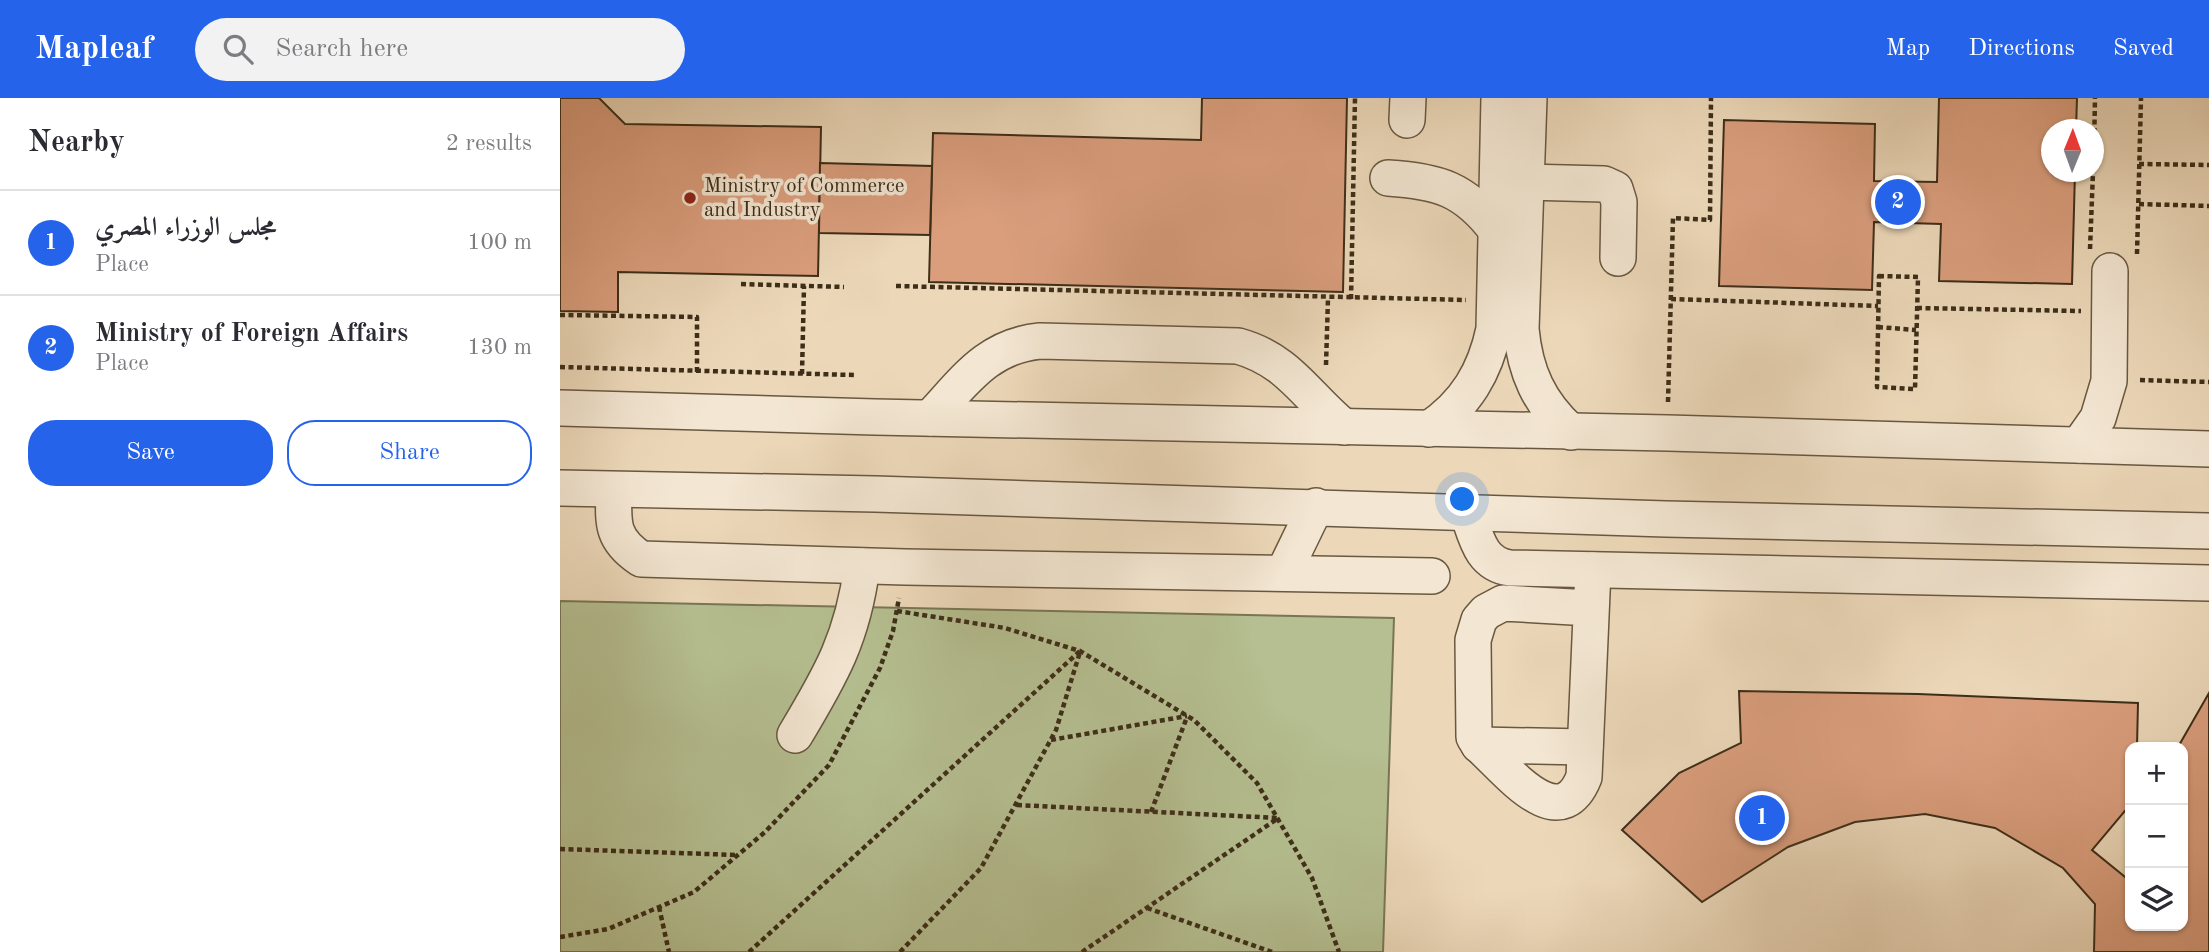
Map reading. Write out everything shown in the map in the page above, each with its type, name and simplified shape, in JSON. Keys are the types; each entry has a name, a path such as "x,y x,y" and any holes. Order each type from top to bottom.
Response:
{"street":[{"path":"1429,429 1445,418 1473,387 1483,369 1494,329 1499,98"},
{"path":"1529,98 1521,329 1524,353 1540,397 1554,416 1571,432"},
{"path":"1388,178 1423,180 1447,188 1475,205 1496,230"},
{"path":"1527,182 1604,184 1615,189 1619,202 1618,258"},
{"path":"2079,446 2098,418 2109,381 2100,263"},
{"path":"930,418 990,357 1006,348 1040,341 1238,346 1258,352 1276,362 1335,419"},
{"path":"560,408 930,418 1335,419 1429,429 1668,433 2209,449"},
{"path":"560,488 2209,531"},
{"path":"614,490 615,531 624,548 641,559 852,566 1432,576"},
{"path":"1284,572 1316,506"},
{"path":"1467,511 1483,554 1500,567 2209,583"},
{"path":"788,729 828,636 852,566"},
{"path":"1590,608 1503,603 1486,611 1479,620 1473,640 1474,737 1479,745 1532,795 1549,803 1567,799 1580,786 1584,777 1593,570"},
{"path":"1479,745 1585,747"}],"path":[{"path":"1352,299 1355,98"},
{"path":"1668,433 1673,218 1710,220 1711,98"},
{"path":"2095,98 2095,119"},
{"path":"2139,163 2209,165"},
{"path":"2094,182 2100,263"},
{"path":"2138,204 2209,206"},
{"path":"1879,276 1918,277 1917,308 1915,389 1877,387 1879,276"},
{"path":"741,284 844,287"},
{"path":"803,374 804,286"},
{"path":"896,286 1495,301"},
{"path":"1328,298 1335,419"},
{"path":"1671,299 1878,306"},
{"path":"1917,308 2088,311"},
{"path":"560,315 697,317 697,372"},
{"path":"1878,327 1916,330"},
{"path":"560,368 854,375"},
{"path":"2135,380 2209,382"},
{"path":"897,611 1005,628 1080,651 1194,720 1257,783 1312,878 1339,952"},
{"path":"900,952 981,868 1051,740 1080,651"},
{"path":"750,952 1080,651"},
{"path":"1051,740 1187,716"},
{"path":"1151,812 1187,716"},
{"path":"1017,805 1278,818"},
{"path":"1082,952 1278,818"},
{"path":"560,849 737,855"},
{"path":"659,907 669,952"},
{"path":"1146,908 1272,952"}],"green space":[{"path":"560,601 1394,618 1383,952 560,952"}],"building":[{"name":"Ministry of Commerce and Industry","path":"560,98 599,98 625,124 821,127 818,276 618,272 618,312 560,311"},
{"path":"1202,98 1347,98 1343,292 929,282 933,133 1201,140"},
{"path":"1939,98 2077,98 2076,119 2041,119 2041,182 2075,182 2072,284 1939,281 1941,224 1874,222 1872,290 1719,286 1724,120 1875,124 1874,181 1937,182"},
{"path":"820,163 932,166 930,235 819,233"},
{"path":"1739,691 1918,694 2138,703 2137,742 2125,742 2125,811 2092,850 2125,877 2125,931 2188,931 2188,742 2181,742 2209,693 2209,952 2094,952 2095,904 2063,868 1995,828 1925,814 1855,822 1788,847 1702,902 1622,830 1679,773 1741,743"}],"place":[{"name":"Ministry of Commerce and Industry","path":"690,198"},
{"name":"Ministry of Foreign Affairs","path":"1898,202"},
{"name":"مجلس الوزراء المصري","path":"1762,818"}]}
